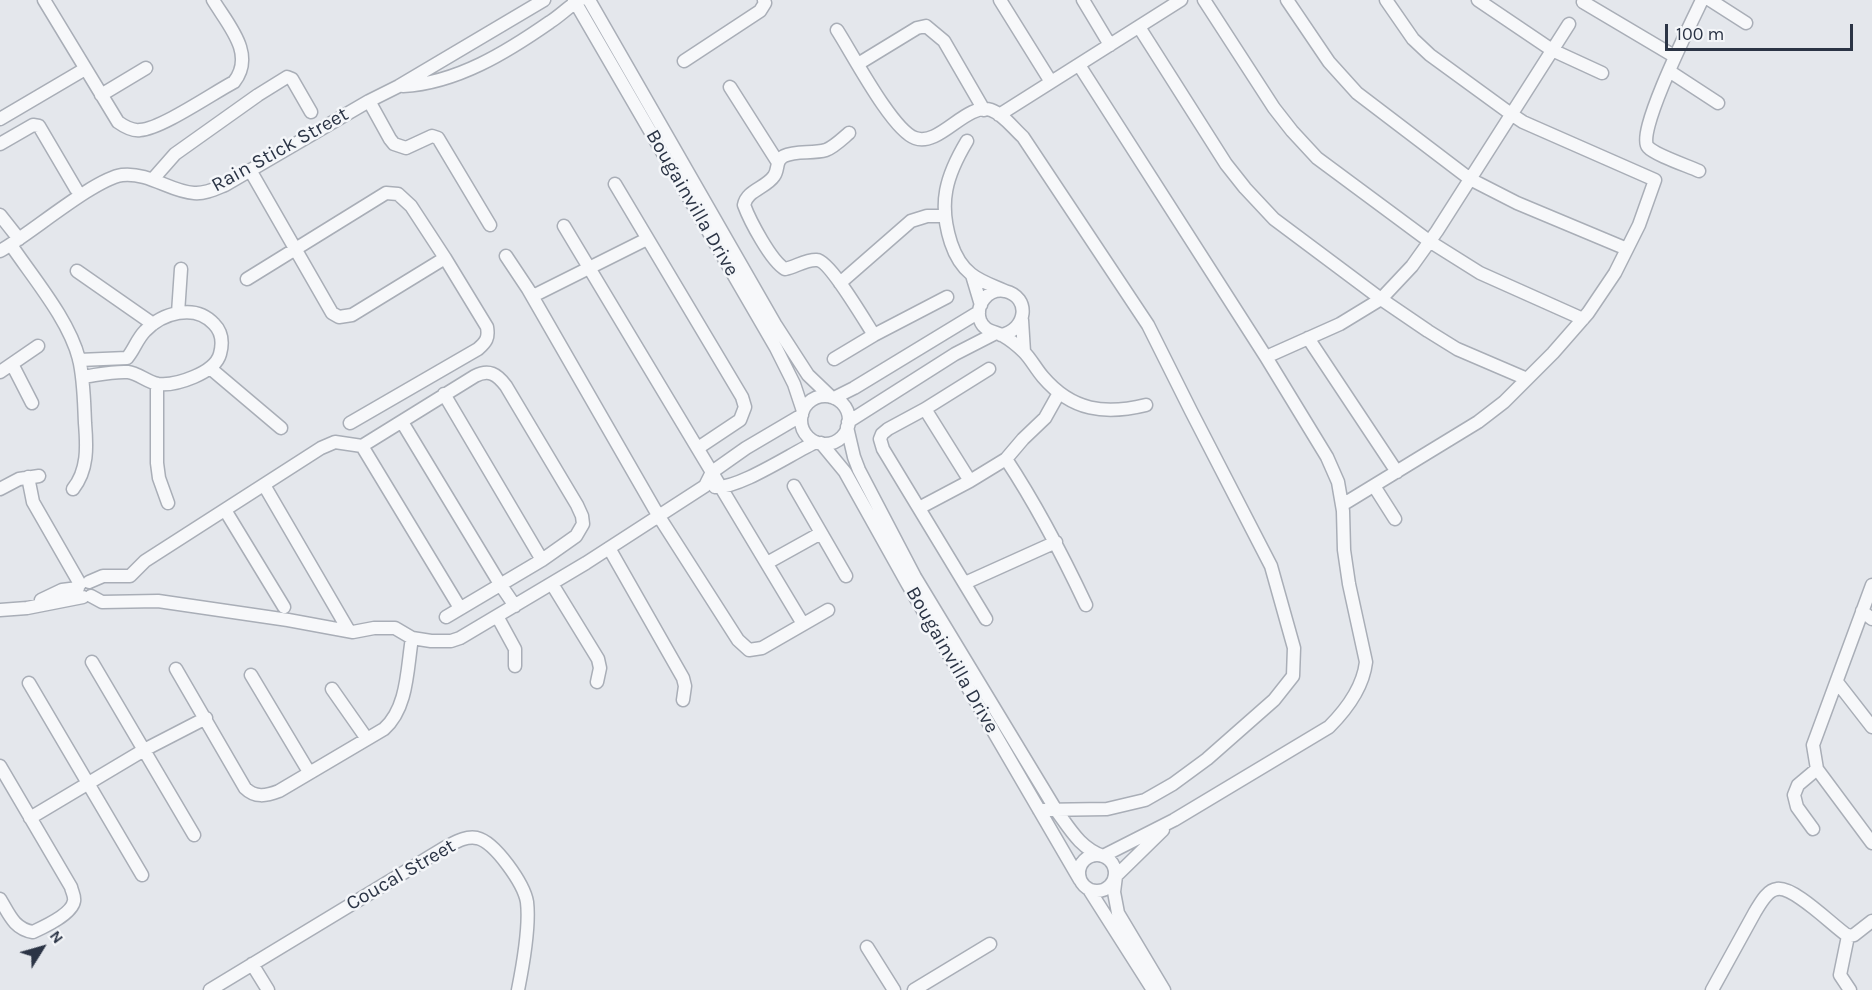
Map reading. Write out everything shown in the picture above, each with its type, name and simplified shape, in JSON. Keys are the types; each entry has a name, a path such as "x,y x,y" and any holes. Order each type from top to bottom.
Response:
{"street":[{"path":"44,0 118,122 128,129 140,130 156,126 234,81 241,72 244,62 243,51 213,0"},
{"name":"Rain Stick Street","path":"10,245 86,193 115,177 123,175 153,179 191,194 225,185 544,0"},
{"name":"Bougainvilla Drive","path":"589,0 775,324 808,375 845,408 854,457 859,470 915,578 1056,810 1084,847 1113,863 1116,876"},
{"path":"684,61 760,11 765,3 764,0"},
{"path":"1000,0 1051,82"},
{"path":"1083,0 1110,45"},
{"path":"999,115 1139,27 1166,4 1181,0"},
{"path":"1204,0 1261,88 1292,131 1317,158 1429,241 1480,273 1582,319"},
{"path":"1287,0 1329,62 1357,93 1470,179 1517,203 1627,249"},
{"path":"1342,505 1478,422 1504,402 1553,353 1582,319 1614,273 1639,225 1655,180 1523,122 1511,114 1430,55 1413,39 1386,0"},
{"path":"1478,0 1552,50 1602,73"},
{"path":"1699,171 1649,149 1646,144 1648,125 1674,56 1702,0"},
{"path":"1710,0 1746,23"},
{"name":"Rain Stick Street","path":"399,86 415,85 453,76 504,53 552,21 576,1"},
{"name":"Bougainvilla Drive","path":"576,1 776,348 794,384 806,434 818,442 845,471 907,583 1080,880 1090,891 1153,990"},
{"path":"1582,4 1674,56"},
{"path":"1266,357 1340,324 1380,299 1412,266 1569,24"},
{"path":"858,64 917,28 926,26 944,41 984,110"},
{"path":"1139,27 1226,164 1274,219 1380,299 1457,349 1527,379"},
{"path":"837,30 895,121 901,129 914,138 934,136 978,110 989,110 999,115 1023,137 1148,325 1271,566 1288,624 1294,648 1293,676 1274,700 1208,759 1173,784 1145,800 1107,809 1039,810"},
{"path":"1079,64 1327,457 1338,482 1348,584 1362,635 1366,662 1365,673 1356,694 1329,727 1174,820 1103,856 1096,855 1086,859 1080,868 1080,880"},
{"path":"101,95 146,68"},
{"path":"0,119 85,69"},
{"path":"1669,71 1718,103"},
{"path":"153,179 175,154 287,77 292,79 311,112"},
{"path":"730,87 777,161 776,172 772,178 745,200 746,211 773,258 785,269 817,260 823,262 840,283 874,335"},
{"path":"369,101 394,144 406,148 432,136 438,138 490,225"},
{"path":"0,144 33,126 39,126 76,189"},
{"path":"777,161 788,154 826,150 849,133"},
{"path":"967,141 948,179 944,216 954,251 961,264 972,275 1018,299 1023,313 1024,352"},
{"path":"250,170 332,313 339,317 352,315 445,258"},
{"path":"615,184 742,397 745,407 740,420 698,448"},
{"path":"247,279 375,199 391,193 402,197 411,206 487,327 489,335 478,349 350,423"},
{"path":"0,216 10,245 57,314 70,337 79,360 86,430 85,464 82,475 73,489"},
{"path":"840,283 911,221 927,216 944,216"},
{"path":"564,226 803,624"},
{"path":"533,296 647,239"},
{"path":"506,255 533,296 658,515 744,646 749,650 762,648 828,610"},
{"path":"178,313 181,269"},
{"path":"77,271 153,324"},
{"path":"972,275 983,326 1024,352 1042,377 1059,393 1079,405 1093,409 1122,411 1146,405"},
{"path":"0,489 33,477 33,502 43,522 84,589 102,602 158,601 350,631 395,628 412,638 451,641 460,638 552,584 705,486 712,472 802,413 811,400 824,396 832,398 854,388 980,308 990,294 1005,291"},
{"path":"834,359 947,297"},
{"path":"79,360 127,358 138,339 153,324 168,315 178,313 195,313 209,319 216,325 222,341 216,363 202,373 185,380 157,384 128,372 82,377"},
{"path":"705,486 720,487 761,472 818,442 828,443 840,438 848,425 955,354 997,334 1014,331 1022,320"},
{"path":"1308,338 1397,471"},
{"path":"0,372 38,346"},
{"path":"98,360 100,375"},
{"path":"12,364 32,403"},
{"path":"210,368 280,428"},
{"path":"986,619 882,449 880,439 882,434 895,424 925,409 989,369"},
{"path":"0,610 27,608 56,592 84,589 103,576 124,577 134,574 145,561 329,444 335,442 362,446 483,372 495,374 506,386 536,436 577,506 583,524 576,536 542,560 446,616"},
{"path":"157,384 157,463 159,478 168,503"},
{"path":"919,508 1006,459 1045,418 1059,393"},
{"path":"444,394 542,560"},
{"path":"925,409 970,481"},
{"path":"402,422 515,606"},
{"path":"362,446 460,608"},
{"path":"1006,459 1056,542 1086,605"},
{"path":"264,485 350,631"},
{"path":"794,486 846,576"},
{"path":"1374,486 1395,519"},
{"path":"225,510 284,607"},
{"path":"767,563 821,532"},
{"path":"965,583 1056,542"},
{"path":"609,548 683,678 685,686 683,700"},
{"path":"552,584 598,659 600,668 597,682"},
{"path":"1872,585 1867,615 1814,739 1814,753 1818,769 1872,843"},
{"path":"497,616 515,649 515,666"},
{"path":"176,669 242,783 249,793 262,796 272,794 392,722 398,713 403,693 412,638"},
{"path":"92,662 194,835"},
{"path":"251,675 309,772"},
{"path":"1837,682 1872,727"},
{"path":"29,683 142,875"},
{"path":"332,689 367,739"},
{"path":"30,818 144,750 206,718"},
{"path":"0,766 71,887 74,898 68,911 45,927 33,932 15,924 0,899"},
{"path":"1813,829 1797,807 1794,795 1798,785 1818,769"},
{"path":"1090,891 1106,889 1114,882 1116,876 1174,820"},
{"name":"Coucal Street","path":"210,990 446,847 459,840 478,838 493,846 525,893 527,909 523,964 518,990"},
{"path":"1116,876 1115,903 1118,913 1164,990"},
{"path":"1712,990 1762,900 1774,889 1780,888 1792,892 1848,936 1854,935 1872,921"},
{"path":"1848,936 1840,969 1842,981 1850,990"},
{"path":"914,990 990,944"},
{"path":"867,947 894,990"},
{"path":"252,964 268,990"}]}
